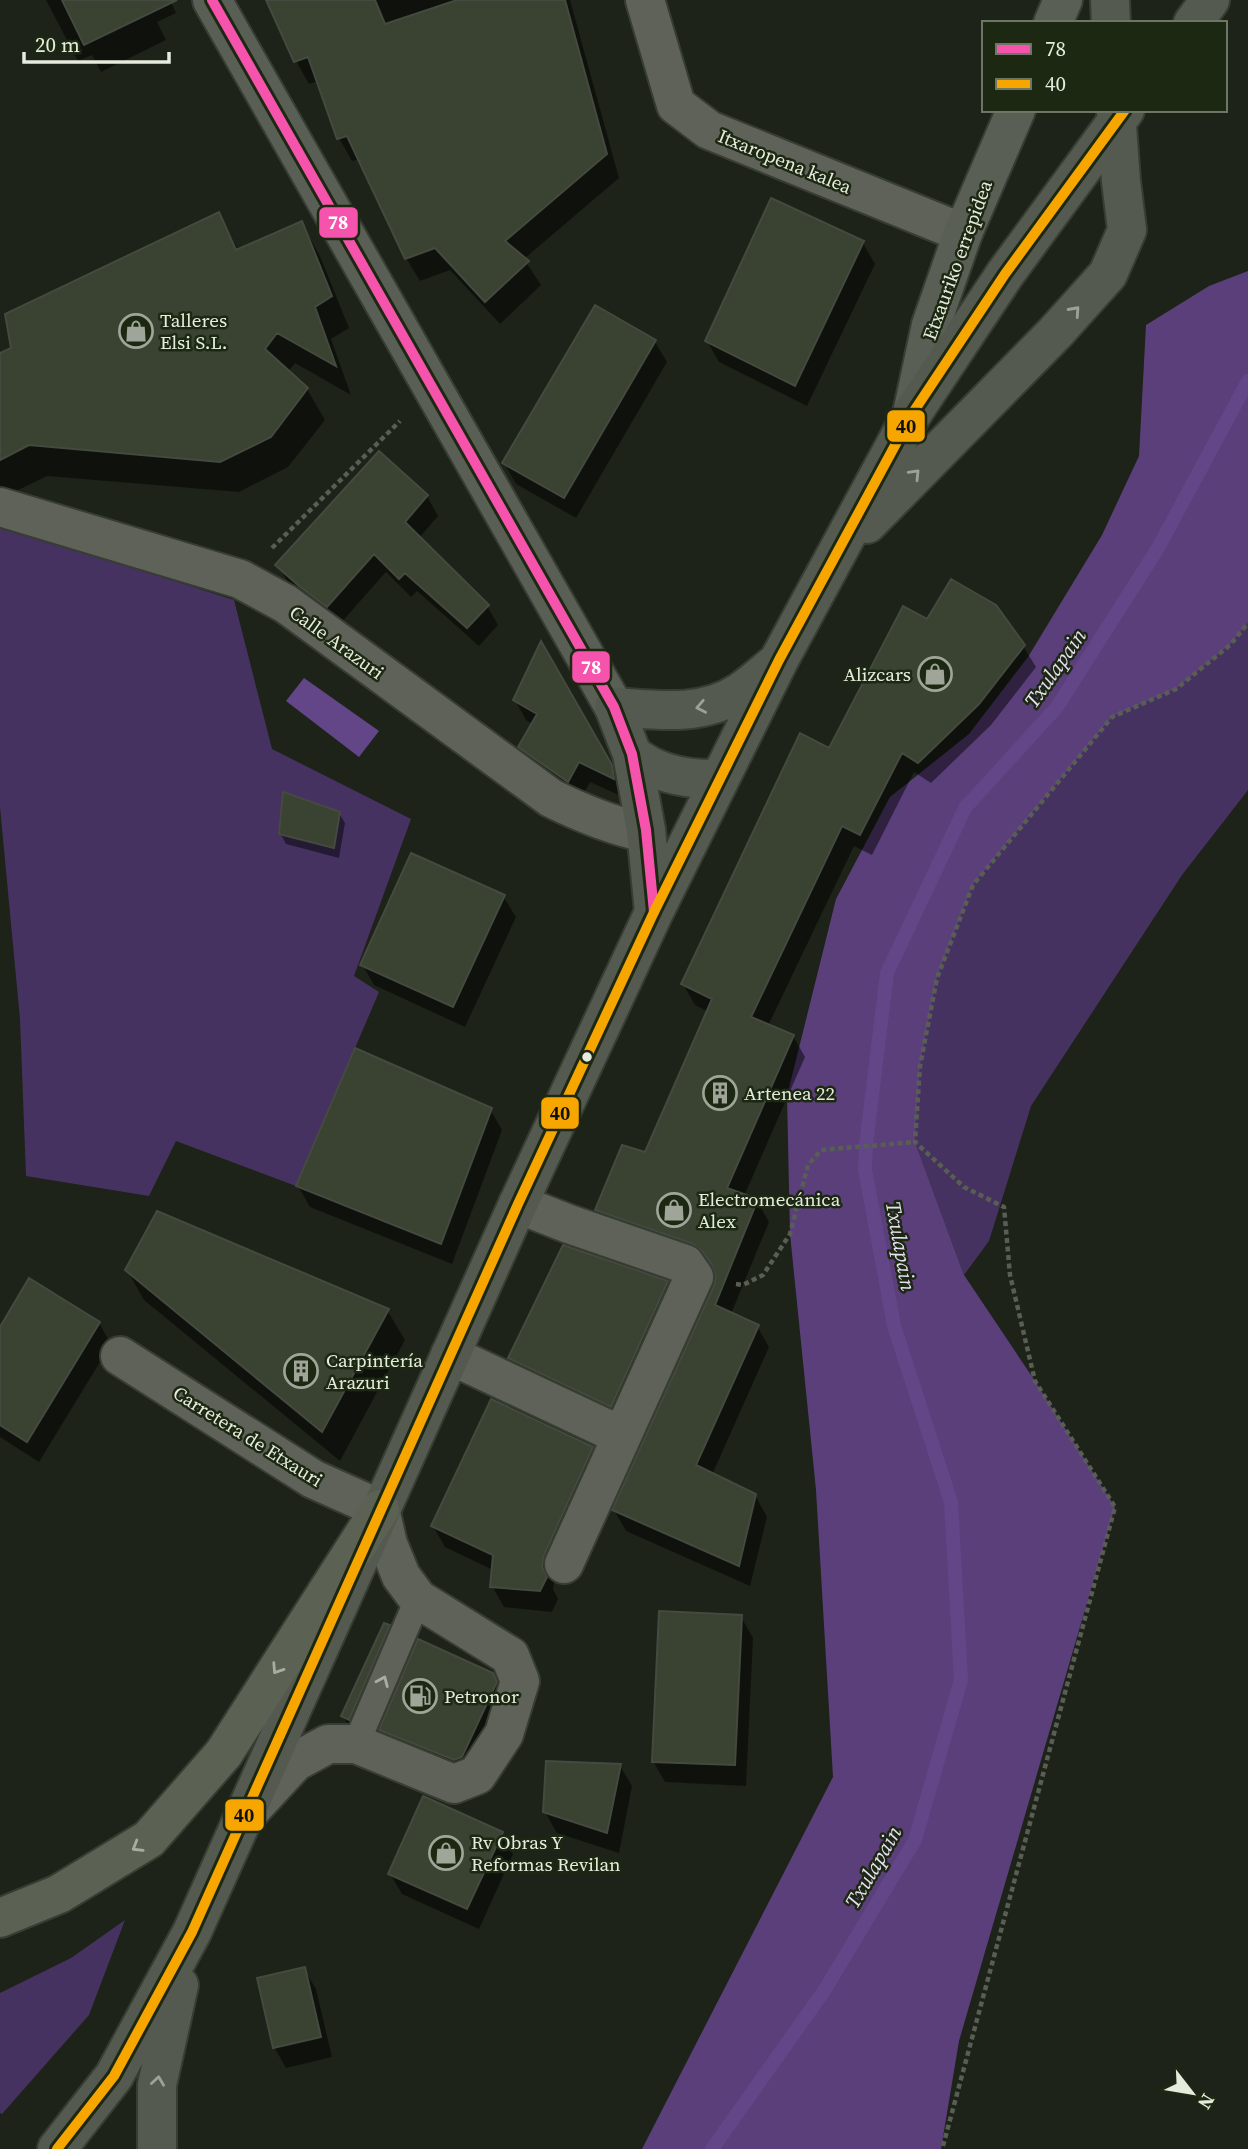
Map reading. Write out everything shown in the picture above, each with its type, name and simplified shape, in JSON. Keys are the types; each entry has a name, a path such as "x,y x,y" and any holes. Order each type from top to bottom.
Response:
{"highway":[{"path":"0,1918 59,1894 149,1839 224,1753 380,1509"}],"main road":[{"path":"1110,0 1111,21"},
{"path":"1194,21 1210,0"},
{"path":"57,2149 114,2076 192,1932 518,1203 654,912 779,660 912,414 1114,113"},
{"path":"833,558 1055,333 1108,274 1128,230 1114,113"},
{"path":"654,912 646,833 632,754 614,707 703,709 739,693 779,660"},
{"path":"632,754 646,766 681,777 720,779"},
{"path":"157,2149 157,2085 192,1932"}],"street":[{"path":"212,0 614,707"},
{"name":"Itxaropena kalea","path":"645,0 676,105 709,130 963,233"},
{"path":"1054,21 1063,0"},
{"name":"Etxauriko errepidea","path":"912,414 931,325 963,233 1015,112"},
{"name":"Calle Arazuri","path":"0,507 240,579 286,604 551,798 626,829 646,833"},
{"path":"518,1203 569,1224 685,1264 694,1277 564,1564"},
{"path":"450,1355 622,1436"},
{"name":"Carretera de Etxauri","path":"120,1356 303,1473 380,1509"},
{"path":"238,1825 295,1762 328,1744 356,1744 454,1784 477,1775 504,1734 520,1681 510,1656 418,1599 401,1576 388,1544 380,1509"}],"lane":[{"path":"356,1744 418,1599"}],"path":[{"path":"240,579 433,388"},
{"path":"915,1142 920,1066 937,978 973,886 1112,717 1176,689 1230,645 1248,623"},
{"path":"694,1277 743,1285 763,1275 790,1234 808,1165 821,1150 915,1142 964,1187 1004,1207 1010,1275 1035,1381 1115,1507 943,2146"}],"shaded area":[{"path":"1248,271 1248,623 1230,645 1176,689 1112,717 973,885 937,978 920,1066 915,1142 964,1275 1115,1507 959,2041 941,2149 642,2149 833,1777 816,1490 790,1234 787,1096 836,899 890,797 969,734 1028,657 1102,535 1139,456 1146,325 1209,286"},
{"path":"0,525 234,600 272,749 411,819 354,976 379,992 296,1186 176,1141 149,1196 26,1176 20,1019 0,807"},
{"path":"1248,623 1248,790 1182,875 1031,1106 989,1241 964,1275 915,1142 920,1066 937,978 973,885 1112,717 1176,689 1230,645"},
{"path":"304,678 379,731 359,757 286,701"},
{"path":"125,1920 89,2015 2,2114 0,2113 0,1993 71,1958"}],"building":[{"path":"62,0 177,0 84,45"},
{"path":"266,0 375,0 385,24 457,0 565,0 607,154 505,241 529,261 485,302 435,248 405,259 347,136 337,139 308,57 294,62"},
{"path":"771,198 864,241 795,386 705,341"},
{"name":"Talleres Elsi S.L.","path":"219,212 236,250 302,221 332,296 315,307 336,366 277,333 265,349 308,388 271,437 220,462 29,445 0,460 0,353 11,348 5,314"},
{"path":"595,305 656,340 564,498 502,463"},
{"path":"379,451 428,495 405,522 489,605 467,628 405,573 399,579 374,554 327,607 275,565"},
{"path":"951,579 996,605 1025,645 979,704 918,763 902,753 860,835 842,826 751,1017 794,1035 727,1188 758,1199 715,1305 759,1325 696,1465 756,1494 739,1566 612,1510 714,1286 716,1276 703,1252 693,1244 595,1210 622,1145 645,1152 712,999 681,984 800,733 829,748 903,606 927,619"},
{"path":"541,641 612,765 614,779 579,762 568,782 518,747 537,714 513,700"},
{"path":"283,792 340,812 334,848 279,834"},
{"path":"411,853 505,895 453,1007 360,965"},
{"path":"355,1048 492,1108 441,1244 296,1186"},
{"name":"Carpintería Arazuri","path":"157,1211 389,1309 322,1432 125,1270"},
{"path":"563,1245 668,1281 611,1407 508,1358"},
{"path":"29,1278 100,1322 27,1442 0,1425 0,1327"},
{"path":"491,1399 593,1447 544,1555 542,1567 547,1577 540,1591 490,1587 493,1555 431,1526"},
{"path":"659,1611 742,1615 735,1765 652,1762"},
{"path":"384,1623 390,1625 349,1720 341,1716"},
{"name":"Petronor","path":"418,1639 493,1673 497,1682 462,1757 454,1760 379,1730"},
{"path":"546,1761 621,1764 607,1833 543,1812"},
{"name":"Rv Obras Y Reformas Revilan","path":"423,1796 503,1832 467,1909 388,1874"},
{"path":"305,1967 321,2037 273,2048 257,1978"}],"waterway":[{"name":"Txulapain","path":"712,2149 824,1991 915,1840 961,1680 951,1502 894,1326 865,1169 887,973 965,808 1057,707 1158,548 1248,381"}],"transit line":[{"name":"78","path":"212,0 614,707 632,754 646,830 654,912"},
{"name":"40","path":"57,2149 114,2076 192,1932 518,1204 654,912 779,660 912,414 1005,274 1124,112"}],"place":[{"name":"Talleres Elsi S.L.","path":"136,331"},
{"name":"Alizcars","path":"935,674"},
{"name":"Artenea 22","path":"720,1093"},
{"name":"Electromecánica Alex","path":"674,1210"},
{"name":"Carpintería Arazuri","path":"301,1371"},
{"name":"Petronor","path":"420,1696"},
{"name":"Rv Obras Y Reformas Revilan","path":"446,1853"}]}
